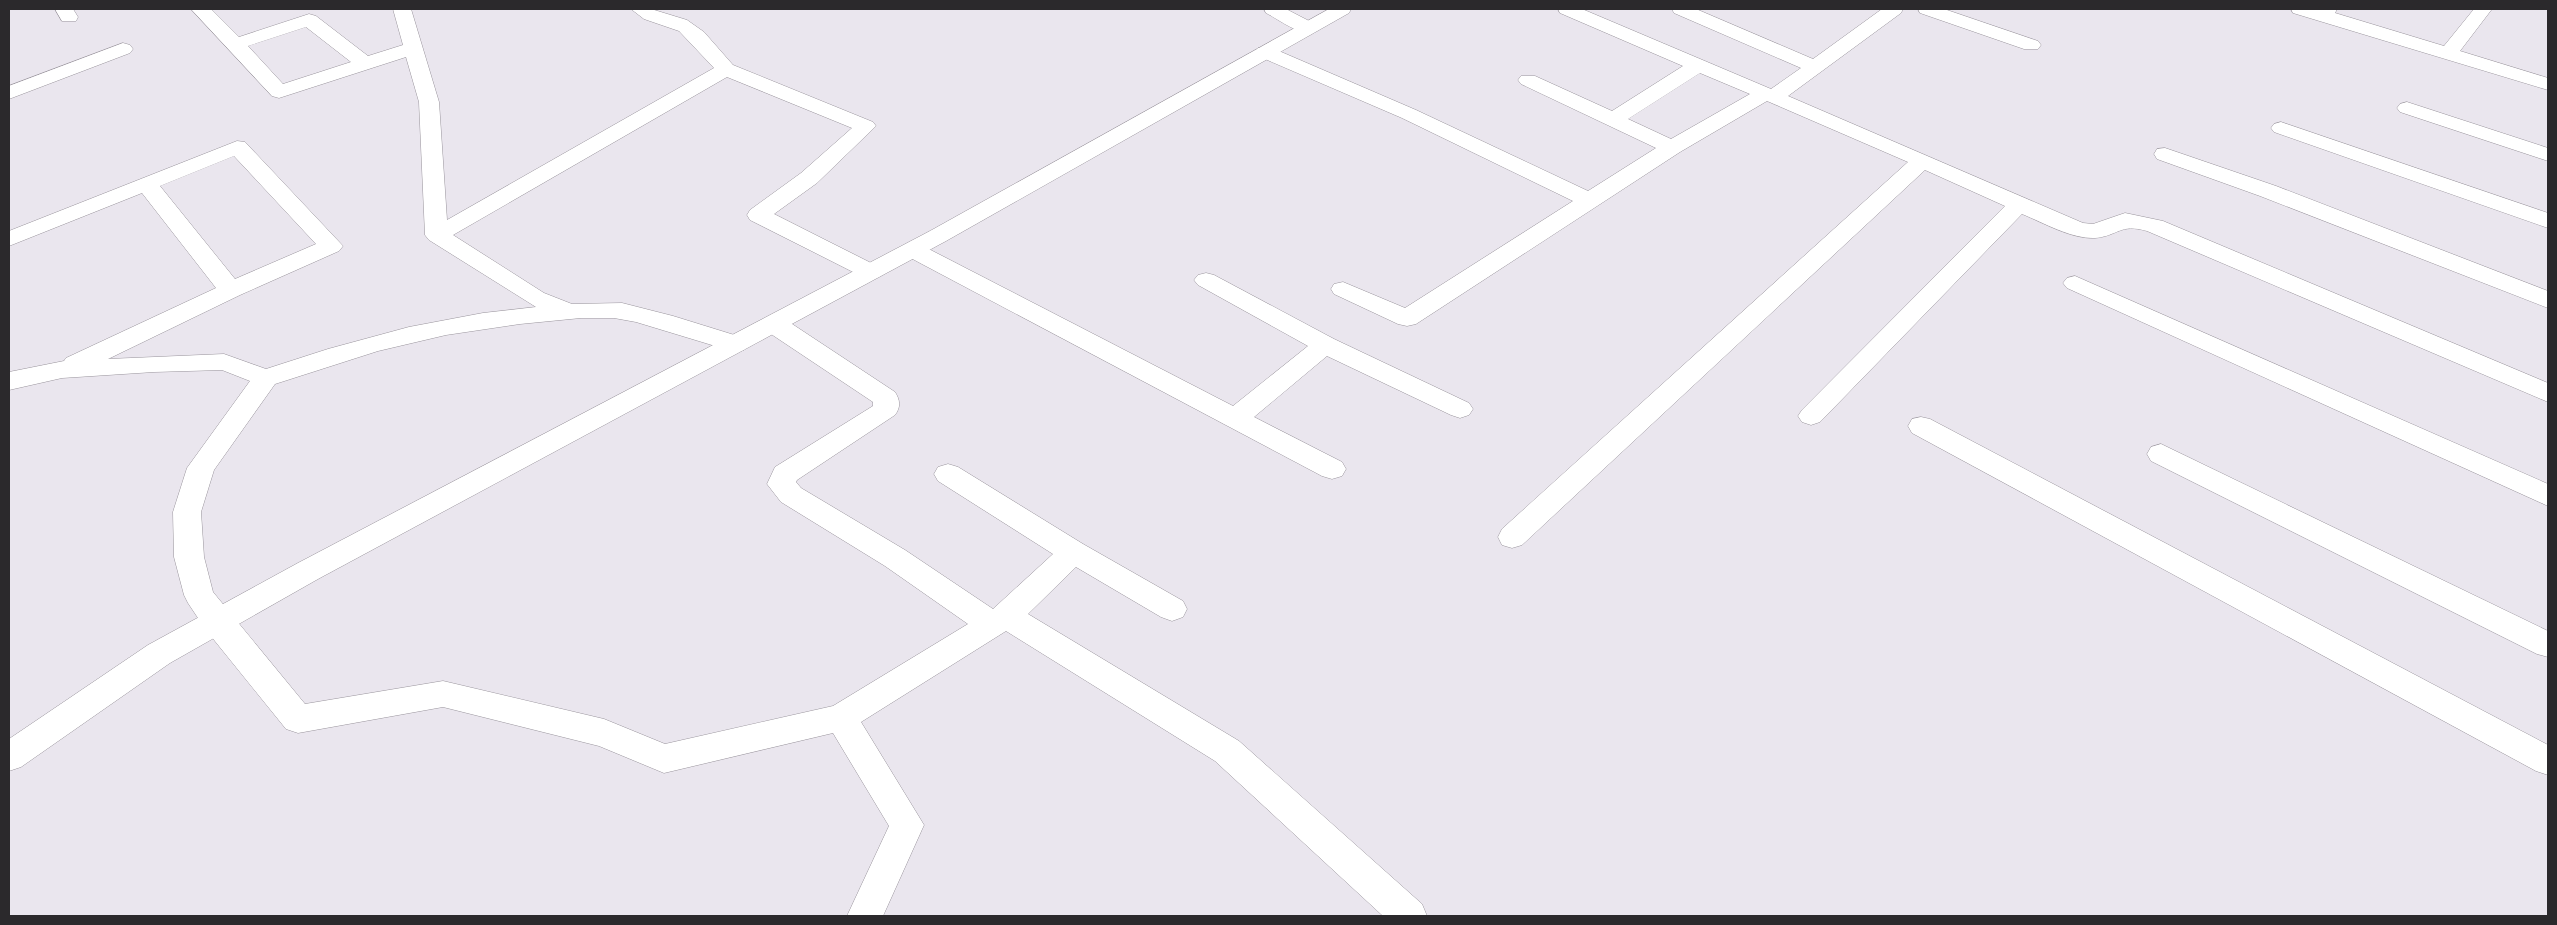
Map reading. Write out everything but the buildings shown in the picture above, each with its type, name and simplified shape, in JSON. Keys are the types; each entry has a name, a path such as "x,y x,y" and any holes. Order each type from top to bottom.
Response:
{"street":[{"path":"200,9 236,44 279,92 414,48"},
{"path":"402,9 429,102 437,235"},
{"path":"640,9 646,15 669,20 686,27 726,69 866,126 810,178 758,215 871,272"},
{"path":"1273,9 1308,28"},
{"path":"9,757 158,654 308,571 913,250 1342,9"},
{"path":"1567,9 2079,229 2095,231 2124,220 2138,221 2155,226 2548,393"},
{"path":"1681,9 1816,67"},
{"path":"1343,289 1407,318 1672,147 1769,95 1816,67 1894,9"},
{"path":"1927,9 2031,44"},
{"path":"2300,9 2325,12 2448,54 2548,84"},
{"path":"2448,54 2483,9"},
{"path":"236,44 309,20 366,64"},
{"path":"9,93 123,49"},
{"path":"1265,52 1409,114 1590,201"},
{"path":"1615,118 1698,65"},
{"path":"437,235 726,69"},
{"path":"1528,80 1615,118 1672,147"},
{"path":"2407,108 2548,155"},
{"path":"2281,128 2548,221"},
{"path":"9,239 237,147 330,246 231,290 62,370"},
{"path":"2165,154 2548,300"},
{"path":"1512,537 1922,161"},
{"path":"146,183 231,290"},
{"path":"1811,416 2019,204"},
{"path":"437,235 536,298 568,312"},
{"path":"913,250 1332,469"},
{"path":"1206,280 1325,345 1460,409"},
{"path":"2075,283 2548,496"},
{"path":"735,344 621,311 512,316 452,326 306,364 266,378 201,468 188,512 189,557 199,595 217,622 298,719 443,694 604,733 664,759 841,718 999,620 1073,552"},
{"path":"774,324 886,398 886,408 875,418 785,474 781,484 792,495 999,620 1227,751 1409,916"},
{"path":"1235,418 1325,345"},
{"path":"9,381 62,370 224,362 266,378"},
{"path":"1921,426 2548,761"},
{"path":"2161,454 2548,645"},
{"path":"948,474 1073,552 1172,609"},
{"path":"841,718 908,825 865,916"}]}
